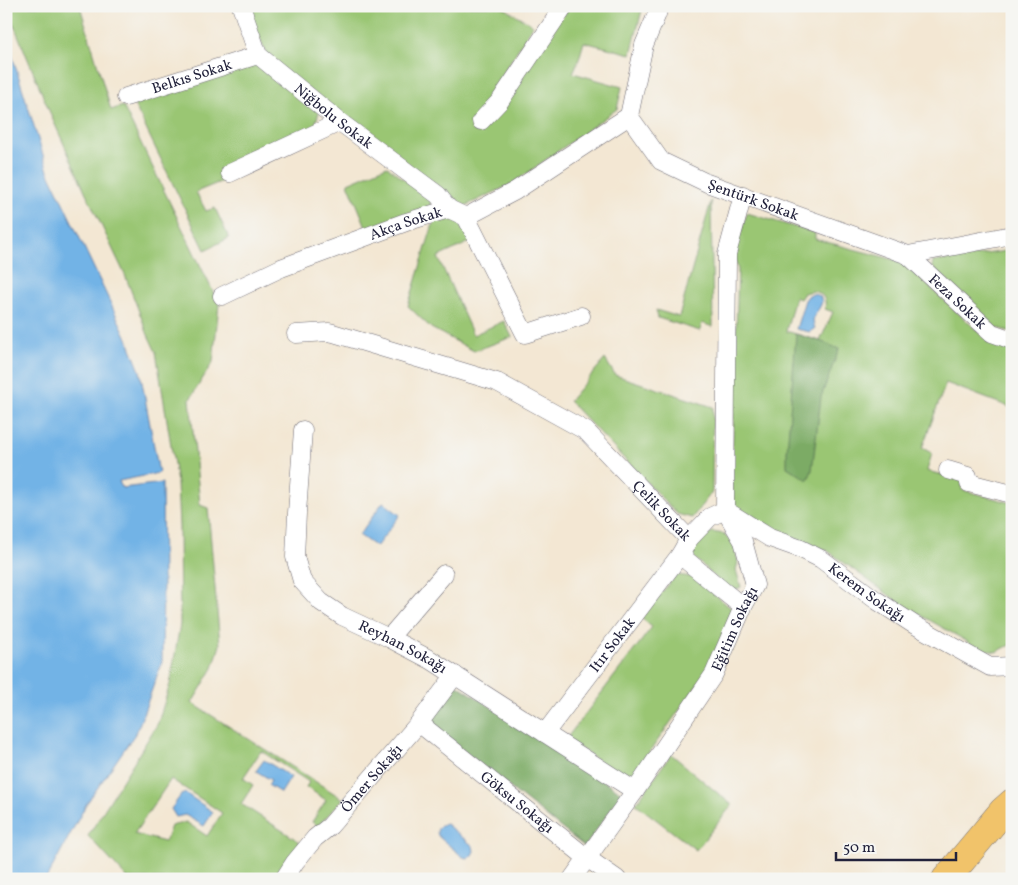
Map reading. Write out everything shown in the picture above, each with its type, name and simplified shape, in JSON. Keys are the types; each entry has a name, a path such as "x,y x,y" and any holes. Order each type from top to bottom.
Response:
{"main road":[{"path":"946,879 1009,811"}],"street":[{"path":"241,6 258,55"},
{"path":"481,121 500,102 564,6"},
{"path":"581,316 525,334 466,217 515,191 629,116 644,45 658,14 659,6"},
{"name":"Belkıs Sokak","path":"126,97 258,55"},
{"name":"Niğbolu Sokak","path":"258,55 340,122 438,195 449,209"},
{"name":"Şentürk Sokak","path":"629,116 661,161 707,182 908,255"},
{"path":"230,173 340,122"},
{"path":"689,539 710,517 725,510 727,254 743,195"},
{"name":"Akça Sokak","path":"222,296 281,268 406,222 449,209 466,217"},
{"path":"908,255 1012,235"},
{"name":"Feza Sokak","path":"908,255 992,333 1012,340"},
{"name":"Çelik Sokak","path":"296,334 329,332 497,382 586,431 689,539 680,555 744,607"},
{"name":"Reyhan Sokağı","path":"303,430 295,557 302,581 321,602 342,616 431,660 635,791"},
{"path":"948,470 968,476 969,483 1012,494"},
{"name":"Eğitim Sokağı","path":"572,879 635,791 714,674 756,585 743,541 725,510"},
{"name":"Kerem Sokağı","path":"725,510 770,538 821,559 906,620 990,667 1012,666"},
{"name":"Itır Sokak","path":"545,733 680,555"},
{"path":"389,638 444,574"},
{"name":"Ömer Sokağı","path":"284,879 315,838 330,826 419,723 455,675"},
{"name":"Göksu Sokağı","path":"419,723 587,858 617,879"}],"green space":[{"path":"6,6 80,6 111,110 123,106 219,304 213,362 190,399 200,505 208,508 220,645 213,668 192,703 343,799 318,826 312,822 326,800 306,787 309,782 261,751 243,778 253,785 241,804 300,842 292,879 128,879 88,836 158,723 170,684 180,624 177,483 156,352 125,275 53,120","holes":["171,779 222,813 207,836 186,822 171,826 165,842 134,834"]},
{"path":"248,6 501,6 533,25 475,119 571,6 643,6 631,54 584,42 573,73 622,87 617,109 512,184 465,206 342,116 267,57"},
{"path":"256,62 319,112 314,129 230,178 196,192 206,211 215,208 229,238 205,250 133,102"},
{"path":"387,166 431,200 430,207 367,229 348,183"},
{"path":"711,201 713,327 702,323 700,331 658,318 656,310 679,317"},
{"path":"747,213 815,233 815,239 903,262 984,337 1012,348 1012,408 946,383 922,448 932,453 927,471 962,480 962,490 1012,503 1012,644 996,652 970,647 968,642 901,604 828,551 785,535 738,510 731,497 738,270 734,254","holes":["815,292 823,296 825,309 833,312 820,341 786,331 795,297 800,299 804,293"]},
{"path":"457,219 472,241 438,257 473,335 504,321 512,337 474,351 431,328 408,306 434,221"},
{"path":"1012,250 1012,332 996,328 932,267 933,262"},
{"path":"796,334 839,349 821,397 812,470 808,480 787,467"},
{"path":"605,359 615,375 713,407 712,492 692,518 677,514 569,401"},
{"path":"712,532 724,534 734,544 738,562 736,570 741,587 731,592 689,553 694,539"},
{"path":"676,575 693,577 732,609 732,615 707,671 629,781 566,739 652,627 641,618"},
{"path":"456,684 622,793 585,847 427,722"},
{"path":"671,754 732,805 696,850 636,804"}],"water":[{"path":"6,36 48,171 127,338 140,371 159,473 119,481 122,488 162,483 162,662 137,731 87,803 46,879 6,879"},
{"path":"809,295 820,296 822,301 813,320 815,328 810,332 796,329 805,300"},
{"path":"383,502 400,515 376,547 359,535"},
{"path":"264,760 291,777 281,793 268,785 271,780 256,771"},
{"path":"185,793 213,812 204,826 185,815 176,817 171,809 181,795"},
{"path":"446,824 473,846 474,851 468,858 463,857 439,837 437,832 439,828 441,825"}]}
